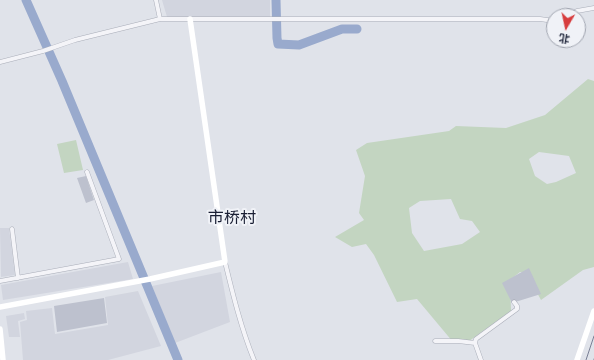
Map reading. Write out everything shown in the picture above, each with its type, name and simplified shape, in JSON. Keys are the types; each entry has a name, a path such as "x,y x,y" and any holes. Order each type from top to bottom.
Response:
{"street":[{"path":"156,0 160,19"},
{"path":"0,62 43,51 76,40 160,19 546,20"},
{"path":"190,19 224,262 247,344 254,360"},
{"path":"0,281 119,258 87,172"},
{"path":"12,229 18,278"},
{"path":"0,307 136,282 224,262"},
{"path":"481,360 475,343 476,339 517,309 514,302"},
{"path":"577,360 594,311"},
{"path":"0,329 3,360"},
{"path":"435,341 475,343"}],"shaded area":[{"path":"162,0 270,0 270,17 167,17"},
{"path":"0,228 9,228 15,275 1,277"},
{"path":"128,262 133,279 3,300 1,285"},
{"path":"221,272 230,322 175,343 152,286"},
{"path":"138,291 161,346 108,360 23,360 20,322 27,320 26,311 52,308 55,334 108,325 105,297"},
{"path":"24,313 25,319 18,321 20,337 9,337 6,316"}],"green space":[{"path":"588,79 594,81 594,267 583,270 541,300 526,273 520,272 510,280 511,311 465,344 453,342 417,299 397,302 374,255 366,244 352,247 335,237 364,220 359,213 365,176 356,150 367,143 449,131 456,126 506,128 545,115","holes":["539,152 569,156 576,173 556,182 547,184 535,176 529,159","451,199 460,219 472,221 480,232 462,244 424,251 412,233 409,208 420,201"]},
{"path":"76,140 83,170 64,173 57,144"}],"building":[{"path":"86,176 94,200 86,203 77,178"},
{"path":"529,268 541,294 512,303 502,283"},
{"path":"104,298 107,323 57,332 54,306"}],"waterway":[{"path":"26,0 62,81 178,360"},
{"path":"276,0 278,44 299,45 342,29 357,29"}],"tram line":[{"path":"586,360 594,336"}],"district":[{"name":"市桥村","path":"232,218"}]}
